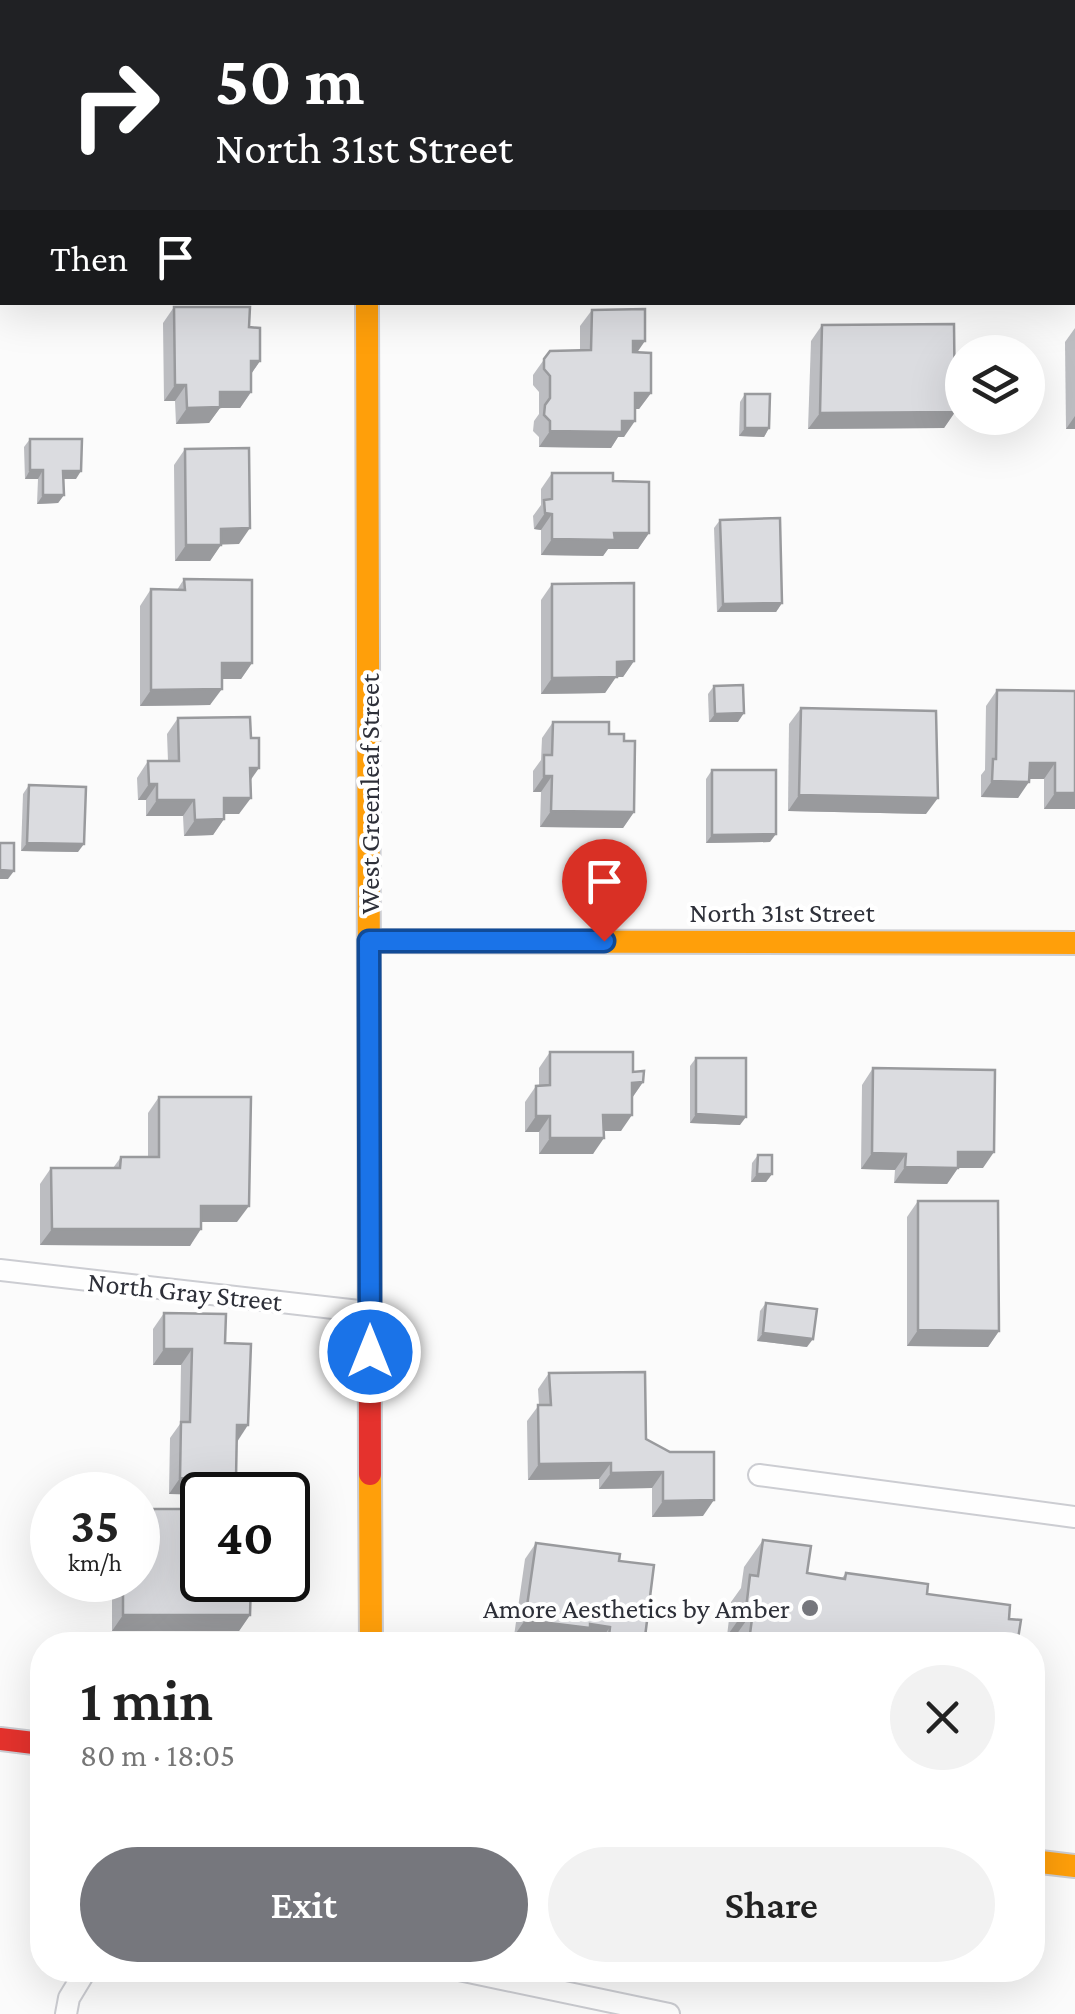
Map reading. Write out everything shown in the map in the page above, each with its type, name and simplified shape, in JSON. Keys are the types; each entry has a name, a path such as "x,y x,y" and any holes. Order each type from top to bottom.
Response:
{"street":[{"name":"West Greenleaf Street","path":"367,305 371,1632"},
{"name":"North 31st Street","path":"369,941 1075,942"},
{"path":"0,1739 30,1743"},
{"path":"1045,1863 1075,1866"}],"lane":[{"name":"North Gray Street","path":"0,1270 370,1312"},
{"path":"759,1476 1075,1517"},
{"path":"66,2014 69,1998 79,1982"},
{"path":"516,1982 669,2014"}],"building":[{"path":"174,307 250,307 249,327 260,328 260,361 251,361 251,392 220,392 220,407 187,408 186,385 175,385"},
{"path":"645,309 645,341 633,341 633,352 651,353 651,393 635,393 635,421 622,421 622,432 550,431 550,421 544,415 550,398 550,376 544,369 544,359 550,351 591,350 592,310"},
{"path":"954,324 954,335 945,335 945,412 820,413 822,325"},
{"path":"745,394 770,394 769,428 745,428"},
{"path":"30,439 82,439 81,471 63,471 64,495 43,495 43,470 30,470"},
{"path":"249,448 250,528 221,529 221,545 186,545 185,449"},
{"path":"552,473 613,473 613,481 649,482 649,533 614,533 615,540 552,539 552,514 545,513 544,500 552,499"},
{"path":"780,518 782,603 723,604 720,520"},
{"path":"184,579 252,580 252,663 222,663 222,689 151,690 151,589 185,590"},
{"path":"634,583 634,661 617,662 617,677 552,678 552,584"},
{"path":"743,685 744,713 715,714 714,686"},
{"path":"997,690 1075,691 1075,793 1055,793 1055,763 1030,763 1029,782 992,781"},
{"path":"801,708 936,711 938,798 799,795"},
{"path":"250,717 251,738 259,738 259,768 250,768 251,798 224,798 224,819 195,820 194,800 157,800 157,784 149,784 148,761 179,761 178,718"},
{"path":"553,722 609,722 609,734 624,734 624,741 635,741 634,812 551,811 552,776 544,776 544,755 552,755"},
{"path":"712,770 776,770 776,834 712,835"},
{"path":"29,785 86,787 84,844 27,843"},
{"path":"0,843 14,843 14,871 0,870"},
{"path":"550,1052 633,1052 633,1072 644,1071 643,1082 632,1083 632,1115 603,1115 604,1138 550,1138 550,1116 536,1116 536,1086 550,1085"},
{"path":"696,1058 746,1058 746,1117 696,1114"},
{"path":"873,1068 995,1070 994,1152 958,1152 958,1168 905,1167 906,1154 872,1153"},
{"path":"159,1097 251,1097 249,1206 201,1206 201,1229 52,1229 51,1168 120,1168 121,1157 159,1157"},
{"path":"758,1155 772,1155 772,1174 757,1174"},
{"path":"918,1201 998,1201 999,1331 918,1330"},
{"path":"766,1303 817,1309 813,1339 763,1333"},
{"path":"164,1313 226,1314 225,1343 251,1344 248,1425 237,1425 236,1472 180,1472 181,1422 190,1422 192,1349 164,1349"},
{"path":"645,1372 646,1439 670,1452 714,1452 714,1500 663,1501 663,1472 611,1473 611,1463 539,1464 538,1405 551,1405 549,1373"},
{"path":"160,1509 180,1509 180,1602 250,1602 250,1615 123,1615 123,1602 160,1602"},
{"path":"763,1540 811,1546 807,1573 845,1579 846,1573 928,1584 927,1594 1010,1605 1009,1619 1021,1620 1019,1632 750,1632 753,1611 746,1609 750,1575 758,1576"},
{"path":"536,1543 620,1554 619,1561 654,1565 646,1632 609,1632 610,1627 590,1624 590,1628 525,1620"}],"traffic: slow":[{"path":"367,305 369,1004"},
{"path":"369,941 1075,943"},
{"path":"370,1474 371,1632"},
{"path":"1045,1863 1075,1866"}],"traffic: jam":[{"path":"369,1004 370,1474"},
{"path":"0,1739 30,1743"}],"place":[{"name":"Amore Aesthetics by Amber","path":"810,1608"}],"route":[{"path":"370,1352 369,941 604,941"}]}
